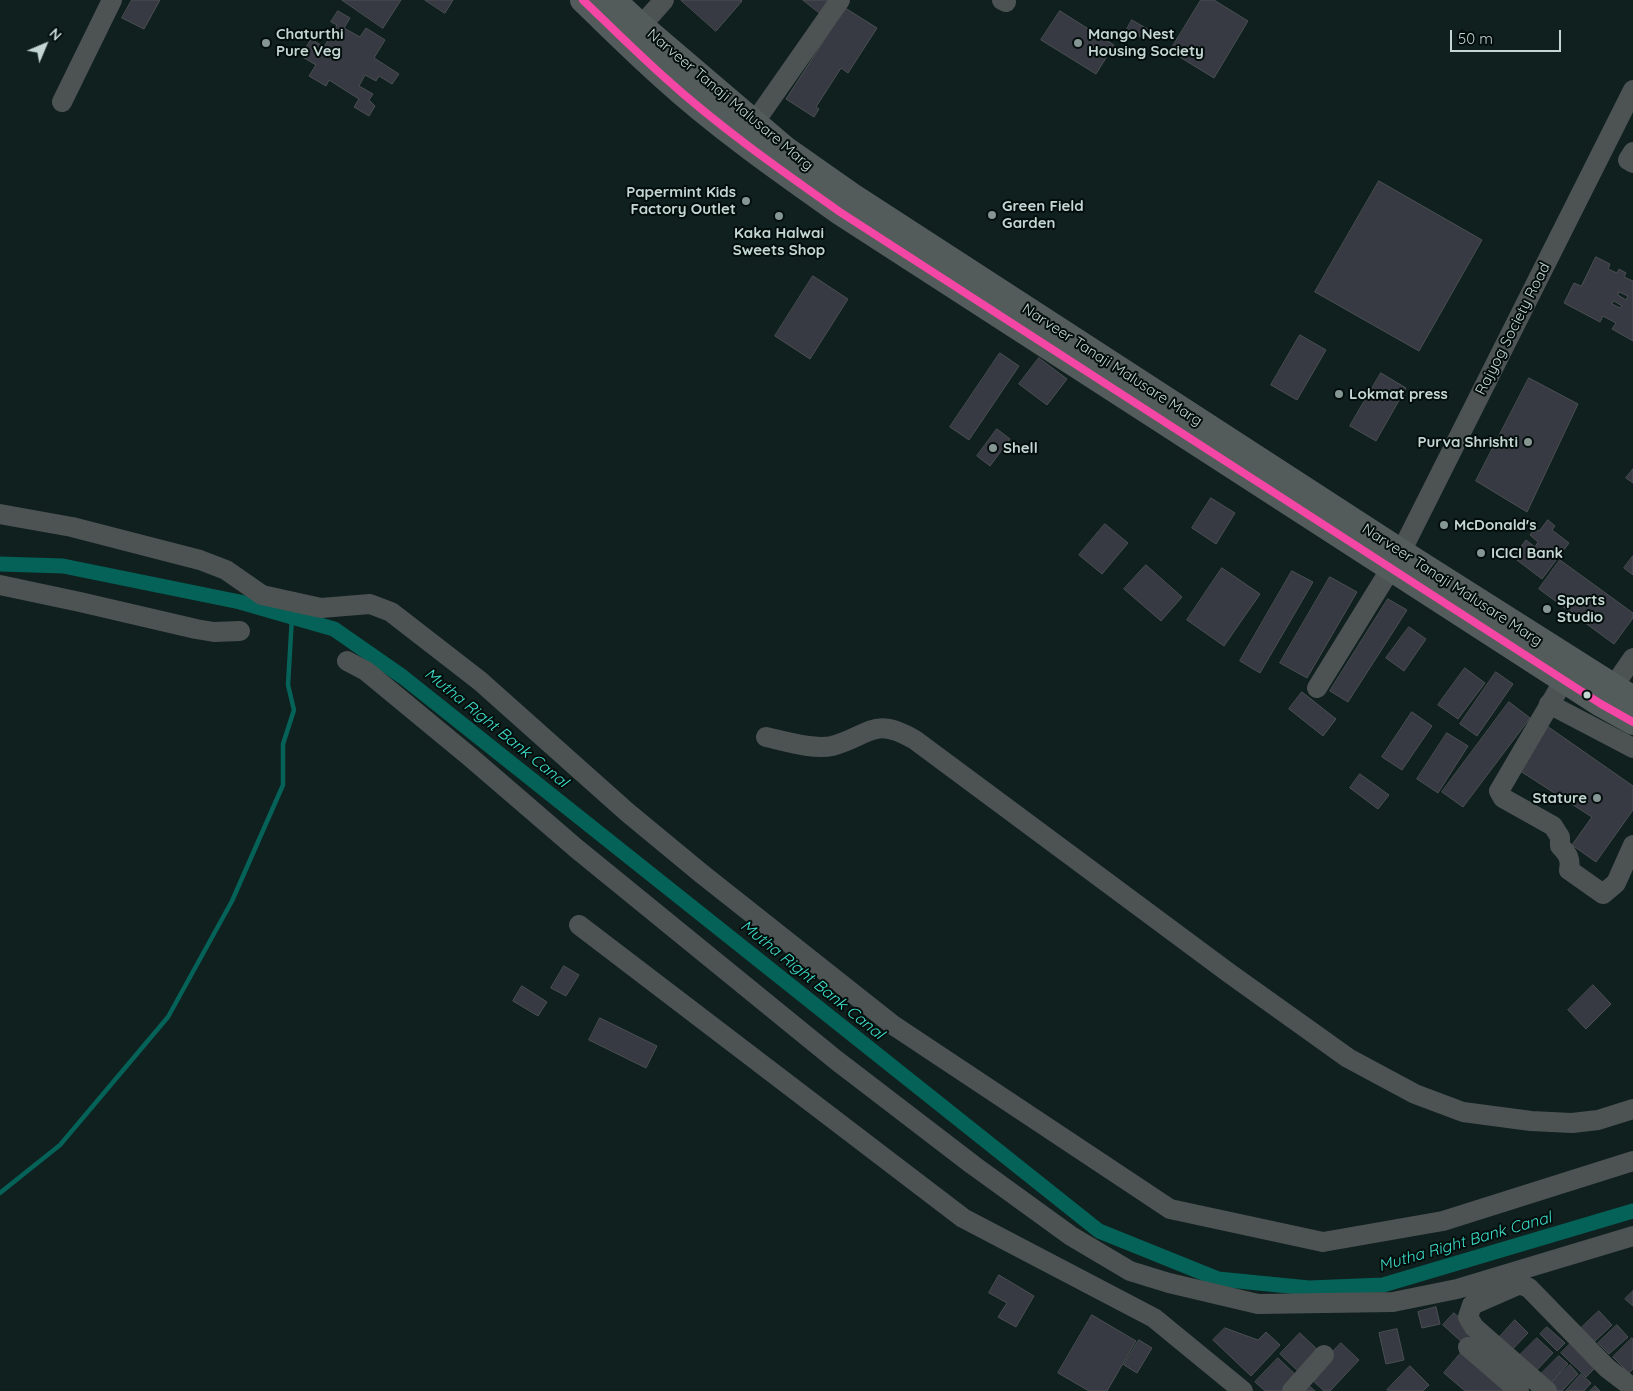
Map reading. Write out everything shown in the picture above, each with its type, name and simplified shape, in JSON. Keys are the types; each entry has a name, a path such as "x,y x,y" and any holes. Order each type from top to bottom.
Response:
{"main road":[{"name":"Narveer Tanaji Malusare Marg","path":"582,0 663,76 774,166 846,204 1185,423 1396,560 1564,680 1633,722"},
{"name":"Narveer Tanaji Malusare Marg","path":"613,0 846,204"},
{"name":"Narveer Tanaji Malusare Marg","path":"1396,560 1623,693"}],"street":[{"path":"62,102 112,0"},
{"path":"641,26 664,0"},
{"path":"754,123 840,0"},
{"name":"Rajyog Society Road","path":"1316,688 1396,560 1633,90"},
{"path":"1633,152 1628,160 1633,163"},
{"path":"0,514 72,527 200,560 226,570 262,596 321,608 370,604 391,612 480,681 627,812 702,874 893,1025 1170,1209 1323,1242 1443,1221 1633,1160"},
{"path":"0,585 196,629 214,632 240,631"},
{"path":"1623,693 1633,658"},
{"path":"347,661 366,671 469,756 577,850 836,1060 973,1165 1071,1236 1130,1272 1258,1304 1393,1302 1457,1289 1633,1236"},
{"path":"1564,680 1499,791 1503,798 1553,826 1560,837 1560,846 1567,853 1571,862 1569,870 1603,894 1616,883 1633,845"},
{"path":"1549,704 1633,748"},
{"path":"766,738 818,747 831,746 875,728 890,728 903,733 1348,1058 1415,1094 1463,1112 1531,1121 1572,1123 1598,1120 1633,1110"},
{"path":"579,925 963,1218 1154,1318 1243,1391"},
{"path":"1547,1391 1474,1327 1468,1317 1472,1305 1520,1284 1528,1288 1607,1368 1633,1388"},
{"path":"1468,1347 1519,1391"},
{"path":"1292,1391 1324,1355"}],"building":[{"path":"132,0 160,0 144,29 122,18"},
{"path":"342,0 401,0 383,28"},
{"path":"425,0 453,0 445,13"},
{"path":"681,0 741,0 742,1 716,31"},
{"path":"803,0 838,0 825,17"},
{"path":"1201,0 1214,0 1248,21 1214,78 1170,51"},
{"path":"842,6 877,28 848,73 841,68 816,107 819,109 814,117 786,99 827,36"},
{"path":"338,11 350,18 344,28 360,37 366,28 385,40 374,58 399,74 392,84 379,76 376,81 365,75 359,86 373,94 369,100 375,106 369,116 354,107 359,99 329,80 326,86 309,76 316,65 301,56 311,39 324,47 337,25 331,22"},
{"name":"Mango Nest Housing Society","path":"1060,11 1114,45 1096,74 1041,40"},
{"path":"1132,20 1149,30 1144,39 1127,29"},
{"path":"1379,181 1482,240 1419,351 1315,292"},
{"path":"1596,257 1610,264 1608,269 1617,273 1619,269 1626,273 1624,277 1633,281 1633,341 1612,329 1616,323 1603,316 1600,322 1564,303 1574,283 1581,286","holes":["1619,292 1628,296 1626,300 1618,295","1614,301 1622,306 1620,308 1612,304"]},
{"path":"813,276 848,299 810,359 775,336"},
{"path":"1300,335 1326,350 1297,400 1271,385"},
{"path":"1000,353 1019,366 969,440 950,427"},
{"path":"1039,358 1067,379 1047,405 1019,384"},
{"path":"1381,373 1406,388 1376,441 1350,426"},
{"name":"Purva Shrishti","path":"1529,378 1578,404 1527,512 1476,481"},
{"name":"Shell","path":"997,429 1010,439 990,466 977,456"},
{"path":"1633,469 1633,483 1626,478"},
{"path":"1211,498 1235,513 1216,544 1192,528"},
{"path":"1548,520 1555,526 1552,530 1569,543 1542,579 1513,557 1526,540 1535,547 1538,542 1530,535 1535,528 1539,531"},
{"path":"1105,524 1128,543 1102,574 1079,555"},
{"path":"1633,556 1633,575 1624,568"},
{"path":"1560,560 1633,613 1633,618 1614,644 1539,589"},
{"path":"1146,565 1182,597 1161,621 1124,589"},
{"path":"1222,568 1260,594 1224,646 1187,620"},
{"path":"1292,571 1313,582 1260,673 1240,661"},
{"path":"1330,577 1357,592 1307,678 1280,663"},
{"path":"1388,599 1407,610 1348,702 1330,691"},
{"path":"1409,627 1426,639 1404,671 1386,658"},
{"path":"1465,668 1485,683 1458,719 1438,705"},
{"path":"1496,672 1513,684 1477,736 1460,724"},
{"path":"1302,692 1336,719 1323,736 1289,709"},
{"path":"1509,702 1530,718 1463,807 1442,792"},
{"path":"1412,712 1432,726 1402,770 1382,757"},
{"name":"Stature","path":"1547,726 1633,786 1633,810 1596,862 1572,845 1592,817 1517,769"},
{"path":"1447,733 1468,746 1438,793 1417,779"},
{"path":"1360,774 1389,795 1378,809 1350,788"},
{"path":"564,966 579,975 566,996 551,988"},
{"path":"1593,985 1611,1004 1586,1029 1568,1010"},
{"path":"522,986 547,1002 538,1016 513,1001"},
{"path":"600,1018 657,1046 646,1068 589,1040"},
{"path":"999,1275 1034,1296 1016,1327 998,1317 1007,1303 989,1293"},
{"path":"1633,1291 1633,1306 1625,1299"},
{"path":"1436,1307 1440,1324 1422,1328 1418,1312"},
{"path":"1599,1311 1612,1325 1593,1343 1580,1329"},
{"path":"1454,1313 1475,1331 1464,1344 1443,1325"},
{"path":"1092,1315 1136,1341 1107,1391 1089,1391 1058,1373"},
{"path":"1515,1320 1528,1333 1509,1353 1496,1341"},
{"path":"1617,1325 1628,1337 1609,1354 1598,1343"},
{"path":"1547,1327 1565,1343 1557,1351 1540,1334"},
{"path":"1225,1328 1258,1340 1266,1332 1280,1345 1251,1376 1213,1340"},
{"path":"1397,1329 1404,1360 1386,1364 1379,1333"},
{"path":"1300,1333 1321,1353 1301,1374 1280,1354"},
{"path":"1537,1338 1553,1353 1534,1373 1518,1357"},
{"path":"1632,1338 1633,1369 1629,1373 1613,1357"},
{"path":"1139,1340 1152,1348 1137,1373 1124,1365"},
{"path":"1341,1343 1359,1360 1330,1391 1324,1391 1309,1377"},
{"path":"1571,1343 1596,1367 1586,1377 1561,1353"},
{"path":"1466,1347 1507,1391 1465,1391 1444,1373"},
{"path":"1559,1356 1568,1364 1550,1384 1540,1375"},
{"path":"1278,1358 1300,1379 1289,1391 1265,1391 1255,1382"},
{"path":"1570,1365 1578,1374 1562,1391 1558,1391 1551,1384"},
{"path":"1410,1366 1429,1385 1423,1391 1387,1390"},
{"path":"1581,1374 1591,1383 1584,1391 1566,1391"},
{"path":"1307,1384 1315,1391 1300,1391"},
{"path":"1595,1386 1600,1391 1590,1391"}],"waterway":[{"name":"Mutha Right Bank Canal","path":"0,564 63,566 240,602 334,629 403,677 1099,1231 1218,1279 1309,1288 1383,1285 1633,1211"},
{"path":"0,1193 60,1145 168,1017 232,901 283,785 283,744 294,710 288,685 292,617"}],"transit line":[{"path":"583,0 653,67 705,112 840,212 1601,704 1633,722"}],"place":[{"name":"Chaturthi Pure Veg","path":"266,43"},
{"name":"Mango Nest Housing Society","path":"1078,43"},
{"name":"Papermint Kids Factory Outlet","path":"746,201"},
{"name":"Green Field Garden","path":"992,215"},
{"name":"Kaka Halwai Sweets Shop","path":"779,216"},
{"name":"Lokmat press","path":"1339,394"},
{"name":"Purva Shrishti","path":"1528,442"},
{"name":"Shell","path":"993,448"},
{"name":"McDonald's","path":"1444,525"},
{"name":"ICICI Bank","path":"1481,553"},
{"name":"Sports Studio","path":"1547,609"},
{"name":"Stature","path":"1597,798"}]}
